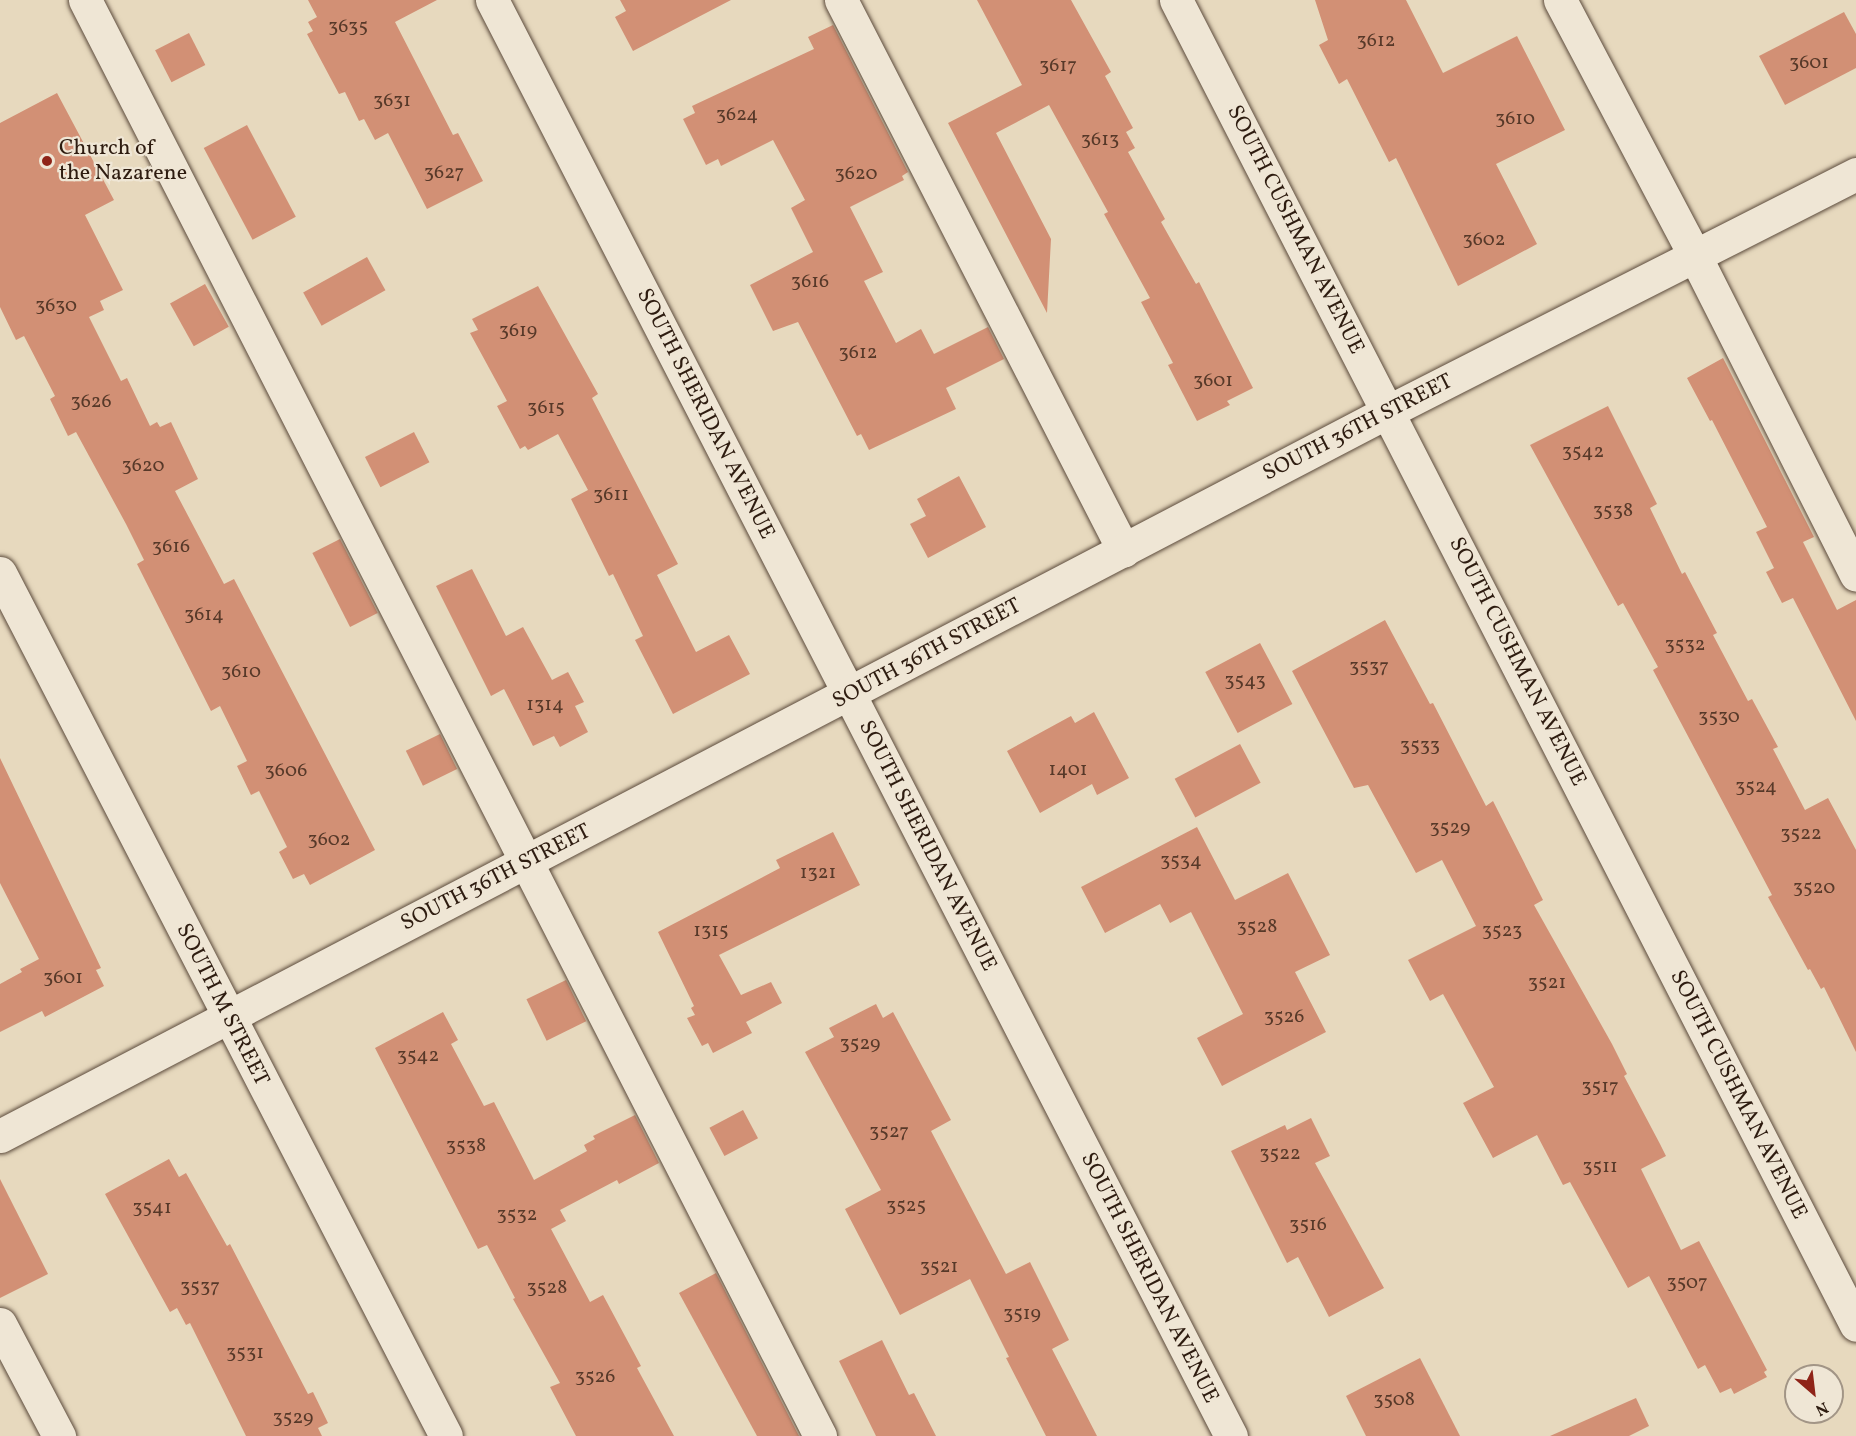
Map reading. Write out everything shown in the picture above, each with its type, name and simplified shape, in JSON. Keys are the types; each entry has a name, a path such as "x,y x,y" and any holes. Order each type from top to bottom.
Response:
{"street":[{"path":"85,0 820,1436"},
{"name":"SOUTH SHERIDAN AVENUE","path":"492,0 1231,1436"},
{"path":"841,0 1124,551"},
{"name":"SOUTH CUSHMAN AVENUE","path":"1176,0 1389,411 1856,1325"},
{"path":"1560,0 1695,256 1856,575"},
{"name":"SOUTH 36TH STREET","path":"0,1136 849,695 1389,411 1856,174"},
{"name":"SOUTH M STREET","path":"0,573 446,1436"},
{"path":"0,1323 59,1436"}],"building":[{"path":"308,0 437,0 395,22 453,135 458,133 483,181 427,209 388,133 375,140 364,119 359,121 345,92 339,94 307,34 313,31 308,22 317,17"},
{"path":"620,0 731,0 633,51 615,17 626,11"},
{"path":"977,0 1071,0 1111,72 1105,76 1133,128 1126,132 1135,148 1128,152 1165,219 1161,222 1196,284 1199,282 1253,388 1227,401 1230,405 1197,421 1168,365 1173,363 1141,302 1150,298 1104,214 1108,212 1049,105 996,133 1051,239 1047,313 948,123 1022,85"},
{"path":"1315,0 1406,0 1443,73 1517,36 1565,130 1496,164 1537,244 1458,286 1396,158 1389,162 1347,79 1339,84 1319,45 1328,40"},
{"path":"1844,12 1856,34 1856,68 1785,105 1759,56"},
{"path":"833,25 908,172 902,176 904,180 850,207 883,272 864,281 896,343 921,329 934,354 988,327 1004,359 946,388 956,409 869,450 861,434 857,436 798,322 773,331 750,285 813,252 791,208 805,200 773,140 721,166 718,159 706,165 683,119 695,113 692,106 814,49 808,37"},
{"path":"189,33 205,65 171,82 155,50"},
{"path":"57,93 114,200 85,215 123,290 100,301 104,310 89,317 121,381 127,378 150,426 157,422 160,427 171,422 198,479 175,491 224,584 234,579 375,850 310,885 304,874 293,879 279,852 287,847 259,791 251,795 237,766 247,761 220,706 211,711 137,564 144,560 126,524 76,432 68,436 50,399 55,396 24,336 16,340 0,307 0,123"},
{"path":"247,125 296,217 253,240 204,148"},
{"path":"367,257 385,290 322,326 303,292"},
{"path":"205,284 229,327 194,346 170,303"},
{"path":"538,286 598,394 592,398 678,564 657,575 696,652 729,635 750,674 673,714 635,640 643,636 613,574 609,576 571,499 588,490 558,434 528,450 525,446 520,449 497,406 507,401 470,333 478,330 472,319"},
{"path":"1723,358 1814,537 1803,542 1837,610 1856,600 1856,721 1793,598 1782,603 1766,572 1774,568 1756,532 1767,527 1712,420 1710,421 1687,378"},
{"path":"1608,406 1657,504 1650,508 1682,574 1685,572 1717,633 1713,635 1748,701 1752,699 1778,747 1773,749 1805,810 1828,798 1856,850 1856,1052 1824,987 1821,989 1810,969 1808,970 1768,897 1772,895 1653,670 1658,667 1623,603 1618,606 1530,445"},
{"path":"414,432 429,462 380,487 365,457"},
{"path":"959,476 986,527 928,558 910,524 926,516 917,499"},
{"path":"340,539 378,613 350,627 312,553"},
{"path":"472,569 506,636 523,627 552,680 568,672 584,702 575,706 588,732 560,747 554,736 533,746 504,689 491,696 436,586"},
{"path":"1385,620 1430,704 1433,703 1486,806 1493,801 1543,900 1534,905 1612,1044 1627,1074 1624,1076 1666,1156 1641,1169 1681,1250 1699,1241 1767,1370 1764,1372 1767,1377 1734,1394 1731,1388 1720,1393 1705,1365 1698,1369 1649,1276 1628,1288 1570,1182 1563,1185 1537,1135 1493,1158 1463,1103 1494,1087 1443,994 1430,1001 1408,960 1476,926 1442,860 1416,873 1368,785 1354,788 1292,671"},
{"path":"1260,643 1292,704 1238,733 1205,672"},
{"path":"1094,712 1129,778 1097,795 1092,784 1040,813 1007,751 1071,716 1075,723"},
{"path":"440,734 457,769 423,786 406,751"},
{"path":"1240,744 1261,783 1195,818 1175,779"},
{"path":"0,758 101,968 96,970 104,986 45,1017 42,1011 0,1032 0,984 22,972 20,969 39,959 0,883"},
{"path":"1197,827 1235,900 1288,873 1330,955 1295,972 1326,1032 1222,1086 1197,1038 1243,1014 1191,912 1170,923 1160,904 1105,933 1081,887"},
{"path":"833,832 860,885 719,955 741,995 771,982 782,1003 746,1022 752,1033 713,1053 708,1043 702,1046 687,1018 695,1015 691,1008 694,1006 658,932 780,868 776,860"},
{"path":"566,980 586,1021 547,1041 526,999"},
{"path":"876,1004 883,1018 893,1012 951,1120 931,1131 1006,1274 1030,1262 1069,1340 1052,1349 1097,1436 1046,1436 1006,1358 1009,1357 970,1279 900,1315 845,1209 881,1190 805,1052 834,1037 829,1028"},
{"path":"443,1012 458,1040 451,1044 484,1106 494,1102 534,1180 587,1151 584,1145 595,1139 593,1136 635,1115 659,1163 619,1184 617,1180 560,1210 566,1221 551,1229 590,1302 603,1295 641,1366 637,1368 674,1436 576,1436 550,1387 560,1383 513,1299 515,1298 487,1245 478,1249 375,1048"},
{"path":"743,1110 758,1138 724,1156 709,1128"},
{"path":"1311,1118 1330,1156 1315,1163 1384,1288 1329,1317 1298,1257 1287,1263 1231,1151 1285,1125 1287,1130"},
{"path":"169,1159 179,1177 186,1173 227,1246 230,1244 308,1394 313,1392 328,1423 318,1428 322,1436 246,1436 190,1323 186,1325 177,1308 170,1312 105,1194"},
{"path":"0,1179 48,1274 0,1298"},
{"path":"716,1273 799,1436 757,1436 679,1293"},
{"path":"882,1340 909,1395 914,1393 936,1436 876,1436 839,1361"},
{"path":"1420,1358 1460,1436 1366,1436 1346,1396"},
{"path":"1636,1398 1649,1426 1629,1436 1550,1436"}],"place":[{"name":"Church of the Nazarene","path":"47,161"}]}
